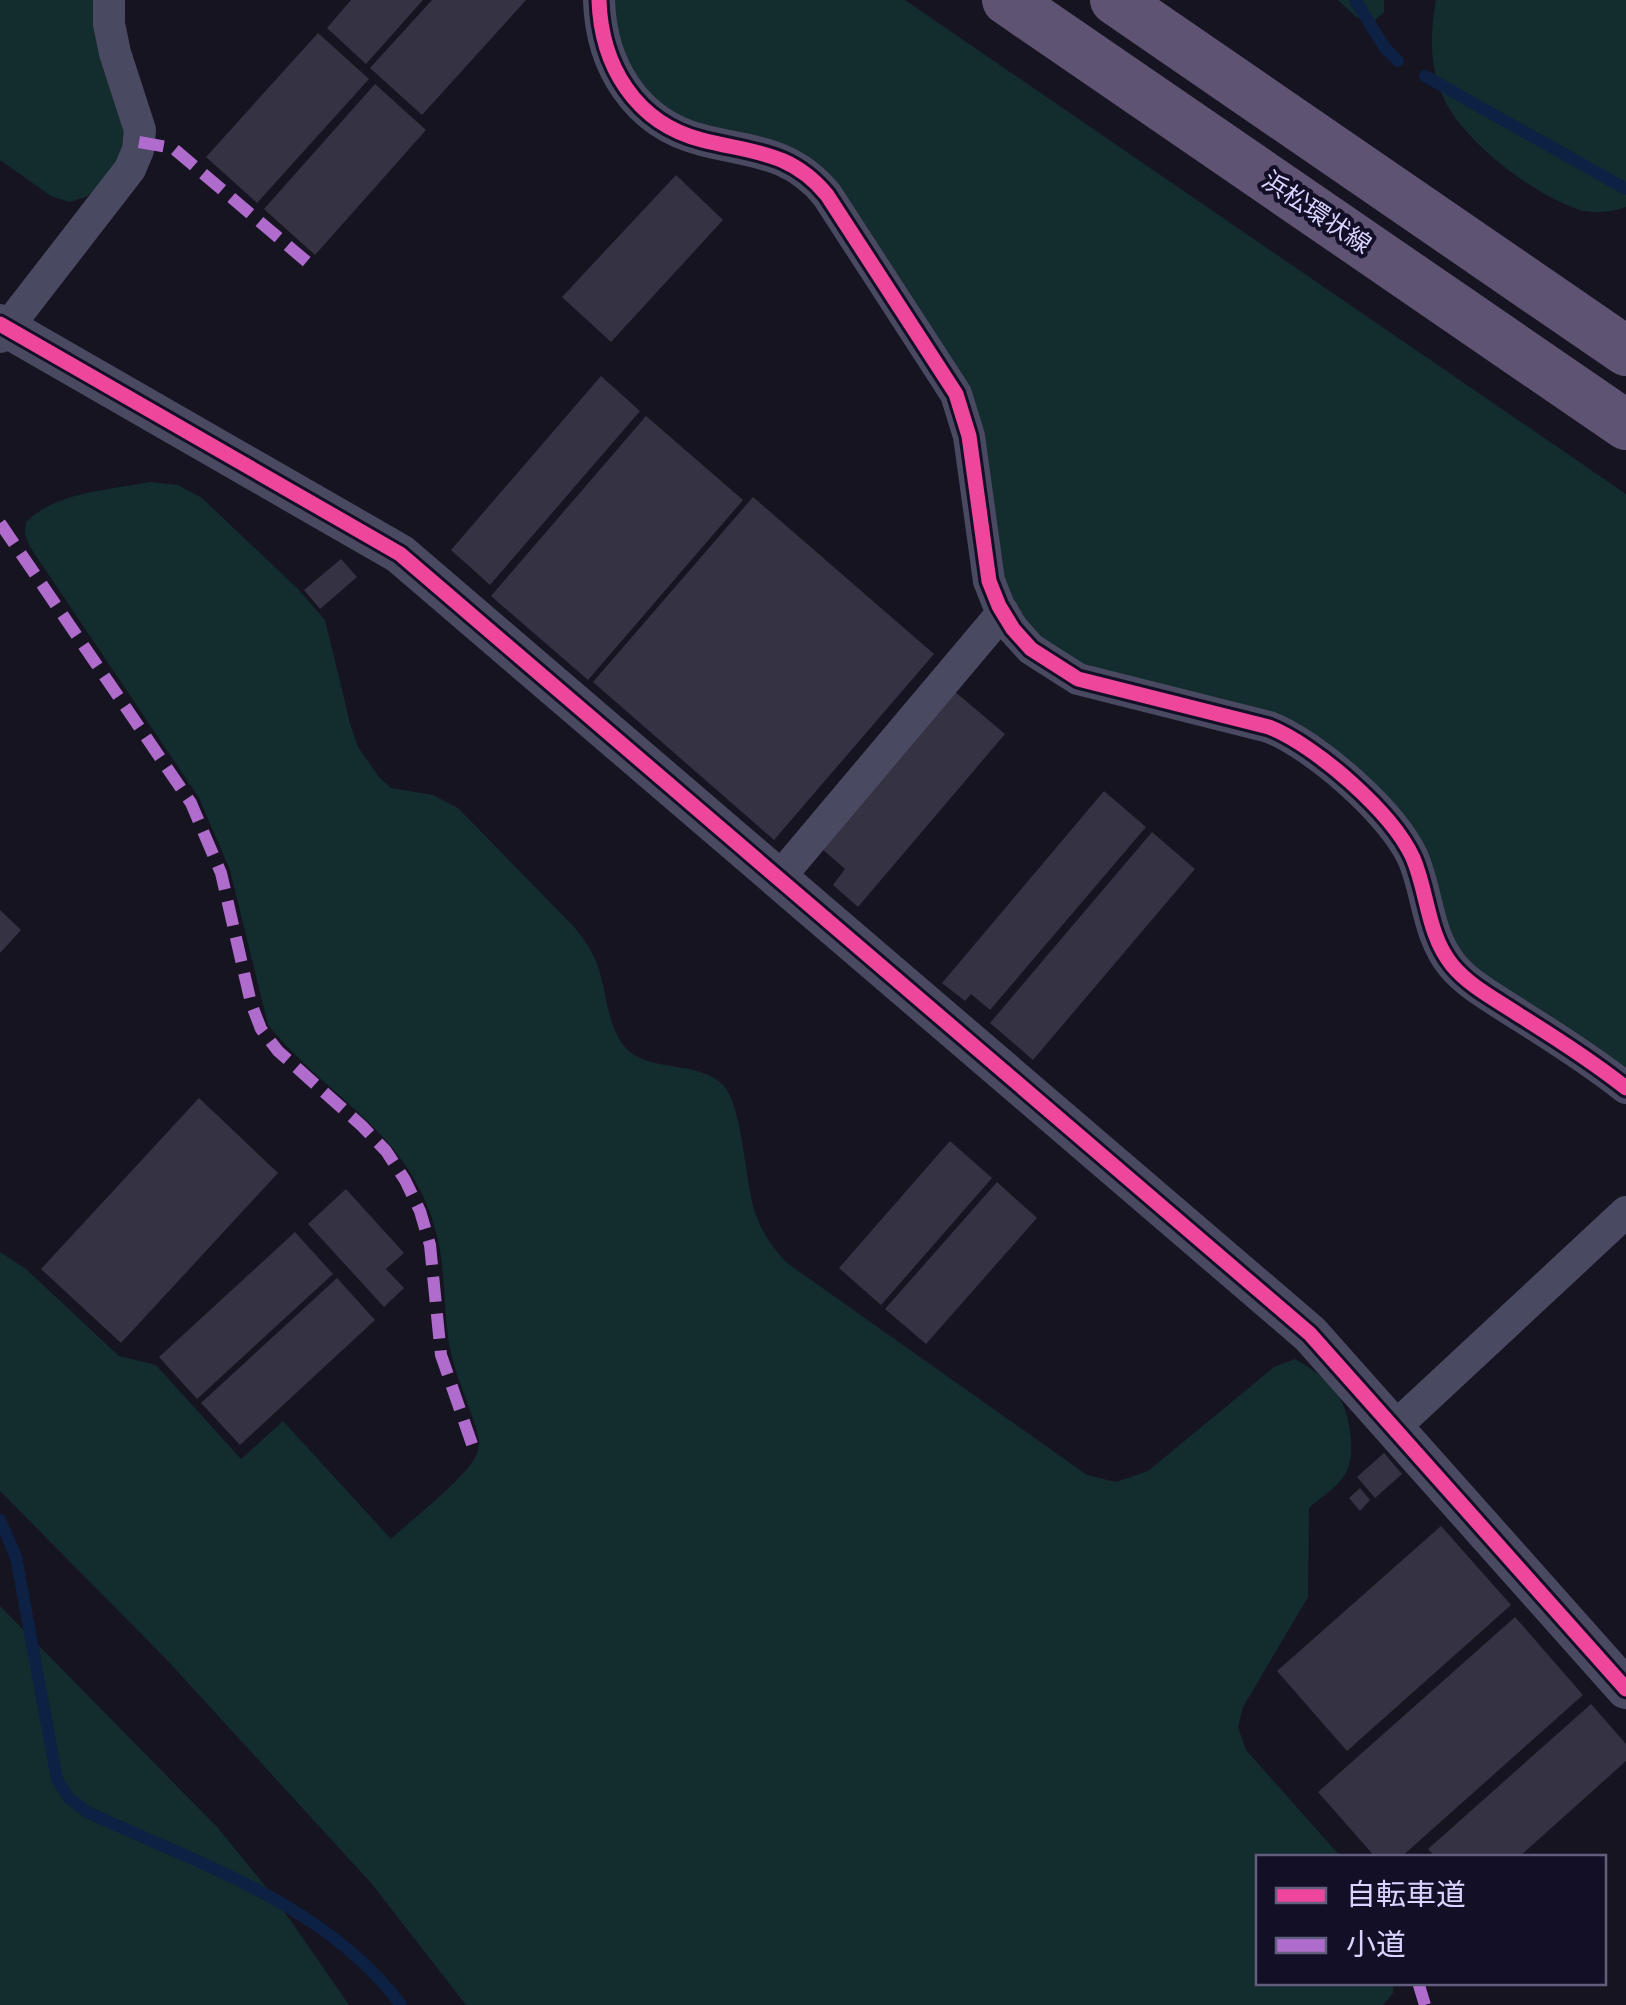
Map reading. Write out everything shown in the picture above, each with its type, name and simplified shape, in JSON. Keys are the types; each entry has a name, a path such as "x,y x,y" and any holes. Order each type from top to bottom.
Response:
{"main road":[{"name":"浜松環状線","path":"1008,0 1626,425"},
{"path":"1115,0 1626,350"}],"street":[{"path":"109,0 115,52 140,130 138,150 130,169 3,330 400,554 1310,1334 1626,1689"},
{"path":"599,0 610,63 625,89 645,111 670,128 698,139 794,164 827,195 956,394 969,436 990,581 1003,612 1031,649 1078,679 1268,726 1310,748 1394,826 1412,855 1438,942 1452,965 1472,984 1626,1088"},
{"path":"779,878 1003,612"},
{"path":"1395,1427 1626,1212"}],"green space":[{"path":"0,0 97,0 123,114 126,147 100,187 86,197 69,202 51,196 0,160"},
{"path":"611,0 905,0 1626,494 1626,1073 1479,974 1462,957 1317,739 1107,676 1060,656 1023,622 1001,578 980,434 837,188 653,102 621,58"},
{"path":"1338,0 1384,0 1384,12 1372,23 1356,17"},
{"path":"1436,0 1626,0 1626,207 1591,212 1562,203 1522,180 1467,133 1444,99 1433,63"},
{"path":"149,482 178,485 202,498 298,589 325,620 351,727 358,747 379,777 391,788 433,795 458,808 574,927 596,960 619,1038 634,1055 700,1072 723,1085 735,1109 755,1212 768,1239 787,1263 1087,1475 1116,1482 1148,1471 1274,1367 1295,1359 1333,1388 1349,1423 1348,1468 1337,1485 1309,1508 1308,1597 1243,1707 1238,1727 1246,1750 1339,1855 1256,1855 1256,1985 1394,1985 1393,1993 1383,2005 466,2005 371,1883 167,1660 0,1491 0,1252 26,1269 119,1356 156,1365 241,1459 283,1421 391,1539 463,1473 479,1448 451,1354 439,1244 428,1206 412,1174 392,1147 268,1025 230,870 199,798 25,535 26,522 38,512 84,494"},
{"path":"0,1606 218,1828 275,1898 349,2005 0,2005"}],"building":[{"path":"351,0 423,0 366,64 327,28"},
{"path":"432,0 526,0 422,115 370,68"},
{"path":"318,33 369,79 257,203 206,157"},
{"path":"375,84 426,130 315,255 264,209"},
{"path":"676,175 723,220 611,342 562,297"},
{"path":"601,376 640,411 490,585 451,550"},
{"path":"646,416 743,500 588,680 491,596"},
{"path":"753,497 934,654 774,840 593,682"},
{"path":"341,559 357,577 320,609 304,590"},
{"path":"954,691 1005,734 858,907 833,885 845,869 821,848"},
{"path":"1104,791 1146,827 990,1010 971,994 965,1001 942,983"},
{"path":"1152,832 1195,869 1033,1060 990,1023"},
{"path":"0,910 21,930 0,953"},
{"path":"199,1098 278,1173 121,1343 41,1269"},
{"path":"950,1141 992,1178 881,1305 839,1268"},
{"path":"997,1182 1037,1218 926,1344 885,1309"},
{"path":"346,1189 404,1253 386,1269 404,1288 384,1307 308,1224"},
{"path":"295,1232 333,1274 197,1399 159,1357"},
{"path":"337,1278 375,1320 240,1445 201,1403"},
{"path":"1384,1453 1402,1474 1375,1498 1357,1477"},
{"path":"1360,1488 1370,1500 1360,1511 1349,1498"},
{"path":"1441,1526 1511,1605 1347,1751 1277,1671"},
{"path":"1515,1617 1583,1695 1403,1855 1373,1855 1318,1792"},
{"path":"1591,1704 1626,1744 1626,1761 1521,1855 1433,1855 1428,1849"}],"waterway":[{"path":"1355,0 1385,48 1398,61"},
{"path":"1425,76 1626,189"},
{"path":"0,1520 16,1557 57,1779 69,1798 87,1812 215,1869 298,1913 336,1939 401,2005"}],"marked path":[{"path":"139,142 173,148 313,267"},
{"path":"0,523 191,803 221,873 251,1003 261,1029 278,1051 386,1151 405,1180 430,1245 441,1355 473,1447"},
{"path":"1419,1985 1425,2005"}],"cycle path":[{"path":"599,0 601,24 615,68 640,105 678,132 785,162 827,195 956,394 969,436 989,581 1013,629 1031,649 1078,679 1269,727 1329,764 1370,801 1403,840 1418,871 1437,940 1459,973 1626,1088"},
{"path":"0,324 400,554 1310,1334 1626,1689"}]}
